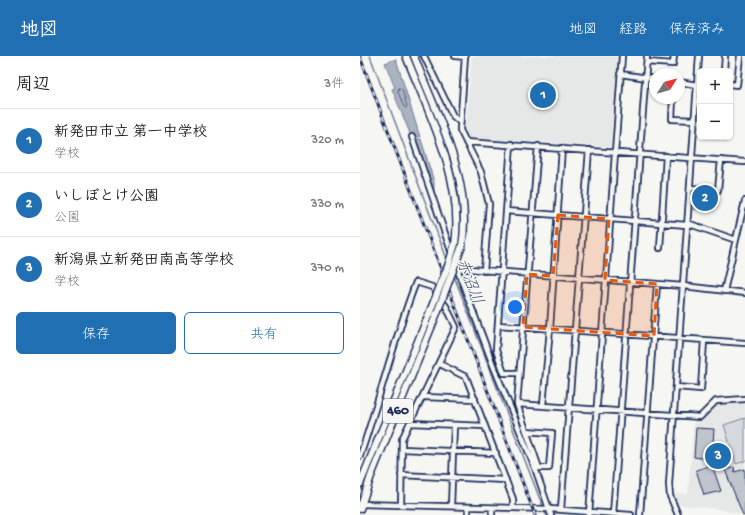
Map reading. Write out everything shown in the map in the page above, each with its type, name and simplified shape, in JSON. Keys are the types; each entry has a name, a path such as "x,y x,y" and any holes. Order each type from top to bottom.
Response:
{"highway":[{"name":"460","path":"360,484 431,309 455,244 457,208 452,177 406,56"},
{"name":"460","path":"360,506 462,246 465,214 459,175 414,56"}],"street":[{"path":"424,56 453,116 460,122"},
{"path":"455,56 465,56 460,130 481,172 489,204 484,271"},
{"path":"588,513 622,56"},
{"path":"613,514 647,56"},
{"path":"647,62 673,64 674,56"},
{"path":"698,68 699,56"},
{"path":"724,68 725,56"},
{"path":"733,84 737,85 740,56"},
{"path":"620,74 649,78"},
{"path":"678,515 670,496 669,484 697,85 685,83"},
{"path":"673,104 672,119 695,120"},
{"path":"412,137 457,268 493,365 537,468"},
{"path":"466,142 511,144 745,162"},
{"path":"511,144 496,350 504,373 519,373"},
{"path":"538,146 517,404 551,515"},
{"path":"543,405 550,329 562,148"},
{"path":"561,509 589,150"},
{"path":"660,248 666,156"},
{"path":"690,188 718,190 721,160"},
{"path":"724,290 745,201"},
{"path":"506,211 687,224 736,240"},
{"path":"457,268 683,286 745,293"},
{"path":"360,456 374,416 405,312 416,282 432,287 446,306 456,327 440,364 402,439 401,505"},
{"path":"640,515 657,284"},
{"path":"498,325 745,343"},
{"path":"676,387 701,389 704,340"},
{"path":"440,364 466,377 514,499 513,508"},
{"path":"424,397 475,399"},
{"path":"517,404 621,410 700,417 716,401 745,400"},
{"path":"410,423 485,426"},
{"path":"451,506 454,425"},
{"path":"526,431 552,433 549,468 537,468"},
{"path":"402,449 496,453"},
{"path":"401,475 506,480"},
{"path":"360,506 401,505 561,509 571,513 631,515"},
{"path":"468,507 468,515"},
{"path":"492,508 492,515"}],"highlighted area":[{"path":"558,215 609,219 605,280 657,284 654,336 523,327 527,274 553,276"}],"shaded area":[{"path":"472,56 619,56 613,147 465,138"},
{"path":"692,190 719,191 718,205 713,211 691,209"},
{"path":"745,403 745,515 717,509 675,504 672,493 688,494 694,419 701,420 717,404"},
{"path":"745,418 745,461 736,464 724,425"}],"water":[{"path":"396,59 420,137 411,136 392,89 395,88 385,63"},
{"path":"413,139 421,139 434,182 434,196"}],"building":[{"path":"696,428 714,429 712,458 706,459 694,457"},
{"path":"712,465 721,491 704,495 696,470"},
{"path":"734,467 735,472 745,469 745,515 743,515 725,470"}],"waterway":[{"name":"赤沼川","path":"370,56 447,259"},
{"name":"赤沼川","path":"454,276 546,515"}],"railway":[{"path":"360,57 535,515"}],"place":[{"name":"新発田市立 第一中学校","path":"543,95"},
{"name":"いしぼとけ公園","path":"705,198"},
{"name":"新潟県立新発田南高等学校","path":"718,456"}]}
